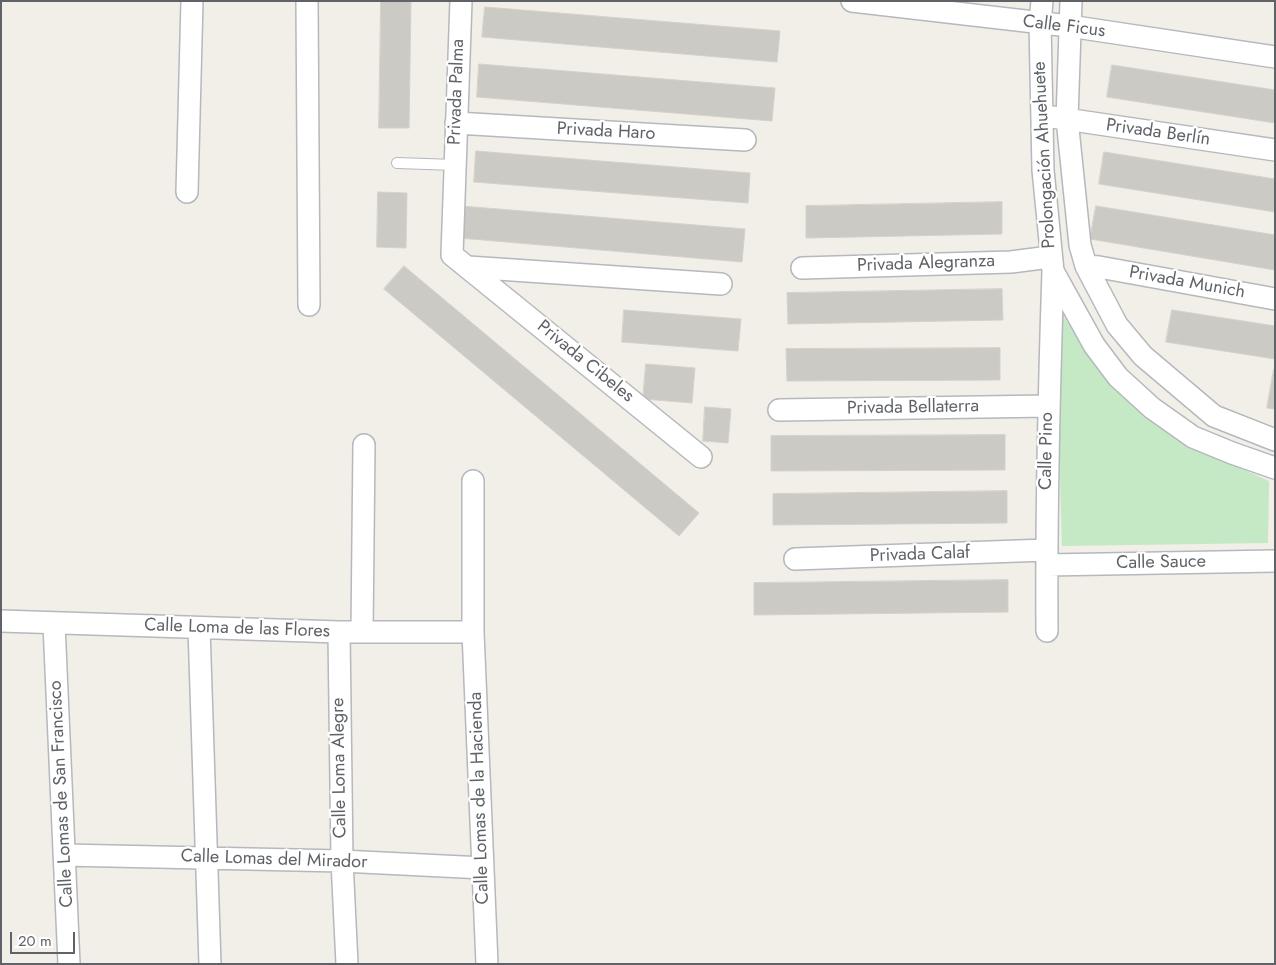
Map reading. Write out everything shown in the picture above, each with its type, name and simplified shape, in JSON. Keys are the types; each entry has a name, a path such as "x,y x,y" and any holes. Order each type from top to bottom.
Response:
{"street":[{"path":"187,192 192,1"},
{"path":"308,1 309,305"},
{"name":"Privada Palma","path":"454,174 462,124 461,1"},
{"name":"Calle Ficus","path":"852,1 1069,26 1275,57"},
{"name":"Prolongación Ahuehuete","path":"1042,1 1040,23 1041,115 1043,170 1051,264 1094,345 1118,377 1152,408 1194,436 1232,453 1275,468"},
{"name":"Prolongación Ahuehuete","path":"1071,1 1066,119 1080,245 1093,267 1117,325 1143,356 1214,416 1275,440"},
{"name":"Privada Berlín","path":"1041,115 1275,150"},
{"name":"Privada Haro","path":"462,124 744,140"},
{"name":"Privada Cibeles","path":"454,174 452,255 701,457"},
{"name":"Privada Alegranza","path":"802,268 1011,262 1051,264"},
{"name":"Calle Pino","path":"1048,631 1046,557 1051,264"},
{"path":"468,267 721,284"},
{"name":"Privada Munich","path":"1093,267 1275,299"},
{"name":"Privada Bellaterra","path":"779,410 1048,406"},
{"path":"362,632 364,445"},
{"path":"473,632 474,481"},
{"name":"Privada Calaf","path":"794,559 1046,557"},
{"name":"Calle Sauce","path":"1046,557 1275,561"},
{"name":"Calle Loma de las Flores","path":"1,620 54,624 338,632 473,632"},
{"name":"Calle Lomas de San Francisco","path":"54,624 69,964"},
{"path":"199,628 210,964"},
{"name":"Calle Loma Alegre","path":"338,632 342,862 347,964"},
{"name":"Calle Lomas de la Hacienda","path":"473,632 487,964"},
{"name":"Calle Lomas del Mirador","path":"64,855 207,857 484,868"}],"lane":[{"path":"397,164 454,174"}],"green space":[{"path":"1055,304 1108,381 1185,443 1269,481 1268,543 1062,546"}],"building":[{"path":"381,1 411,1 409,128 379,128"},
{"path":"485,7 780,31 777,62 482,37"},
{"path":"479,64 775,88 772,121 477,97"},
{"path":"1112,65 1275,90 1275,123 1107,97"},
{"path":"476,151 750,173 748,203 474,182"},
{"path":"1104,152 1275,179 1275,212 1099,184"},
{"path":"378,192 407,193 406,248 377,247"},
{"path":"1002,202 1002,234 806,238 806,206"},
{"path":"461,206 745,229 742,262 459,238"},
{"path":"1096,206 1275,235 1275,270 1090,239"},
{"path":"404,266 699,513 679,536 384,289"},
{"path":"1002,289 1003,320 788,324 787,293"},
{"path":"624,310 741,319 738,351 622,342"},
{"path":"1172,310 1275,326 1275,359 1166,342"},
{"path":"1000,348 1000,380 787,381 786,349"},
{"path":"646,364 695,368 692,403 643,399"},
{"path":"1275,369 1275,409 1267,408"},
{"path":"705,407 731,409 728,443 703,441"},
{"path":"1005,435 1005,470 771,471 771,436"},
{"path":"1007,491 1007,523 773,525 773,494"},
{"path":"1008,580 1008,612 754,615 754,583"}]}
